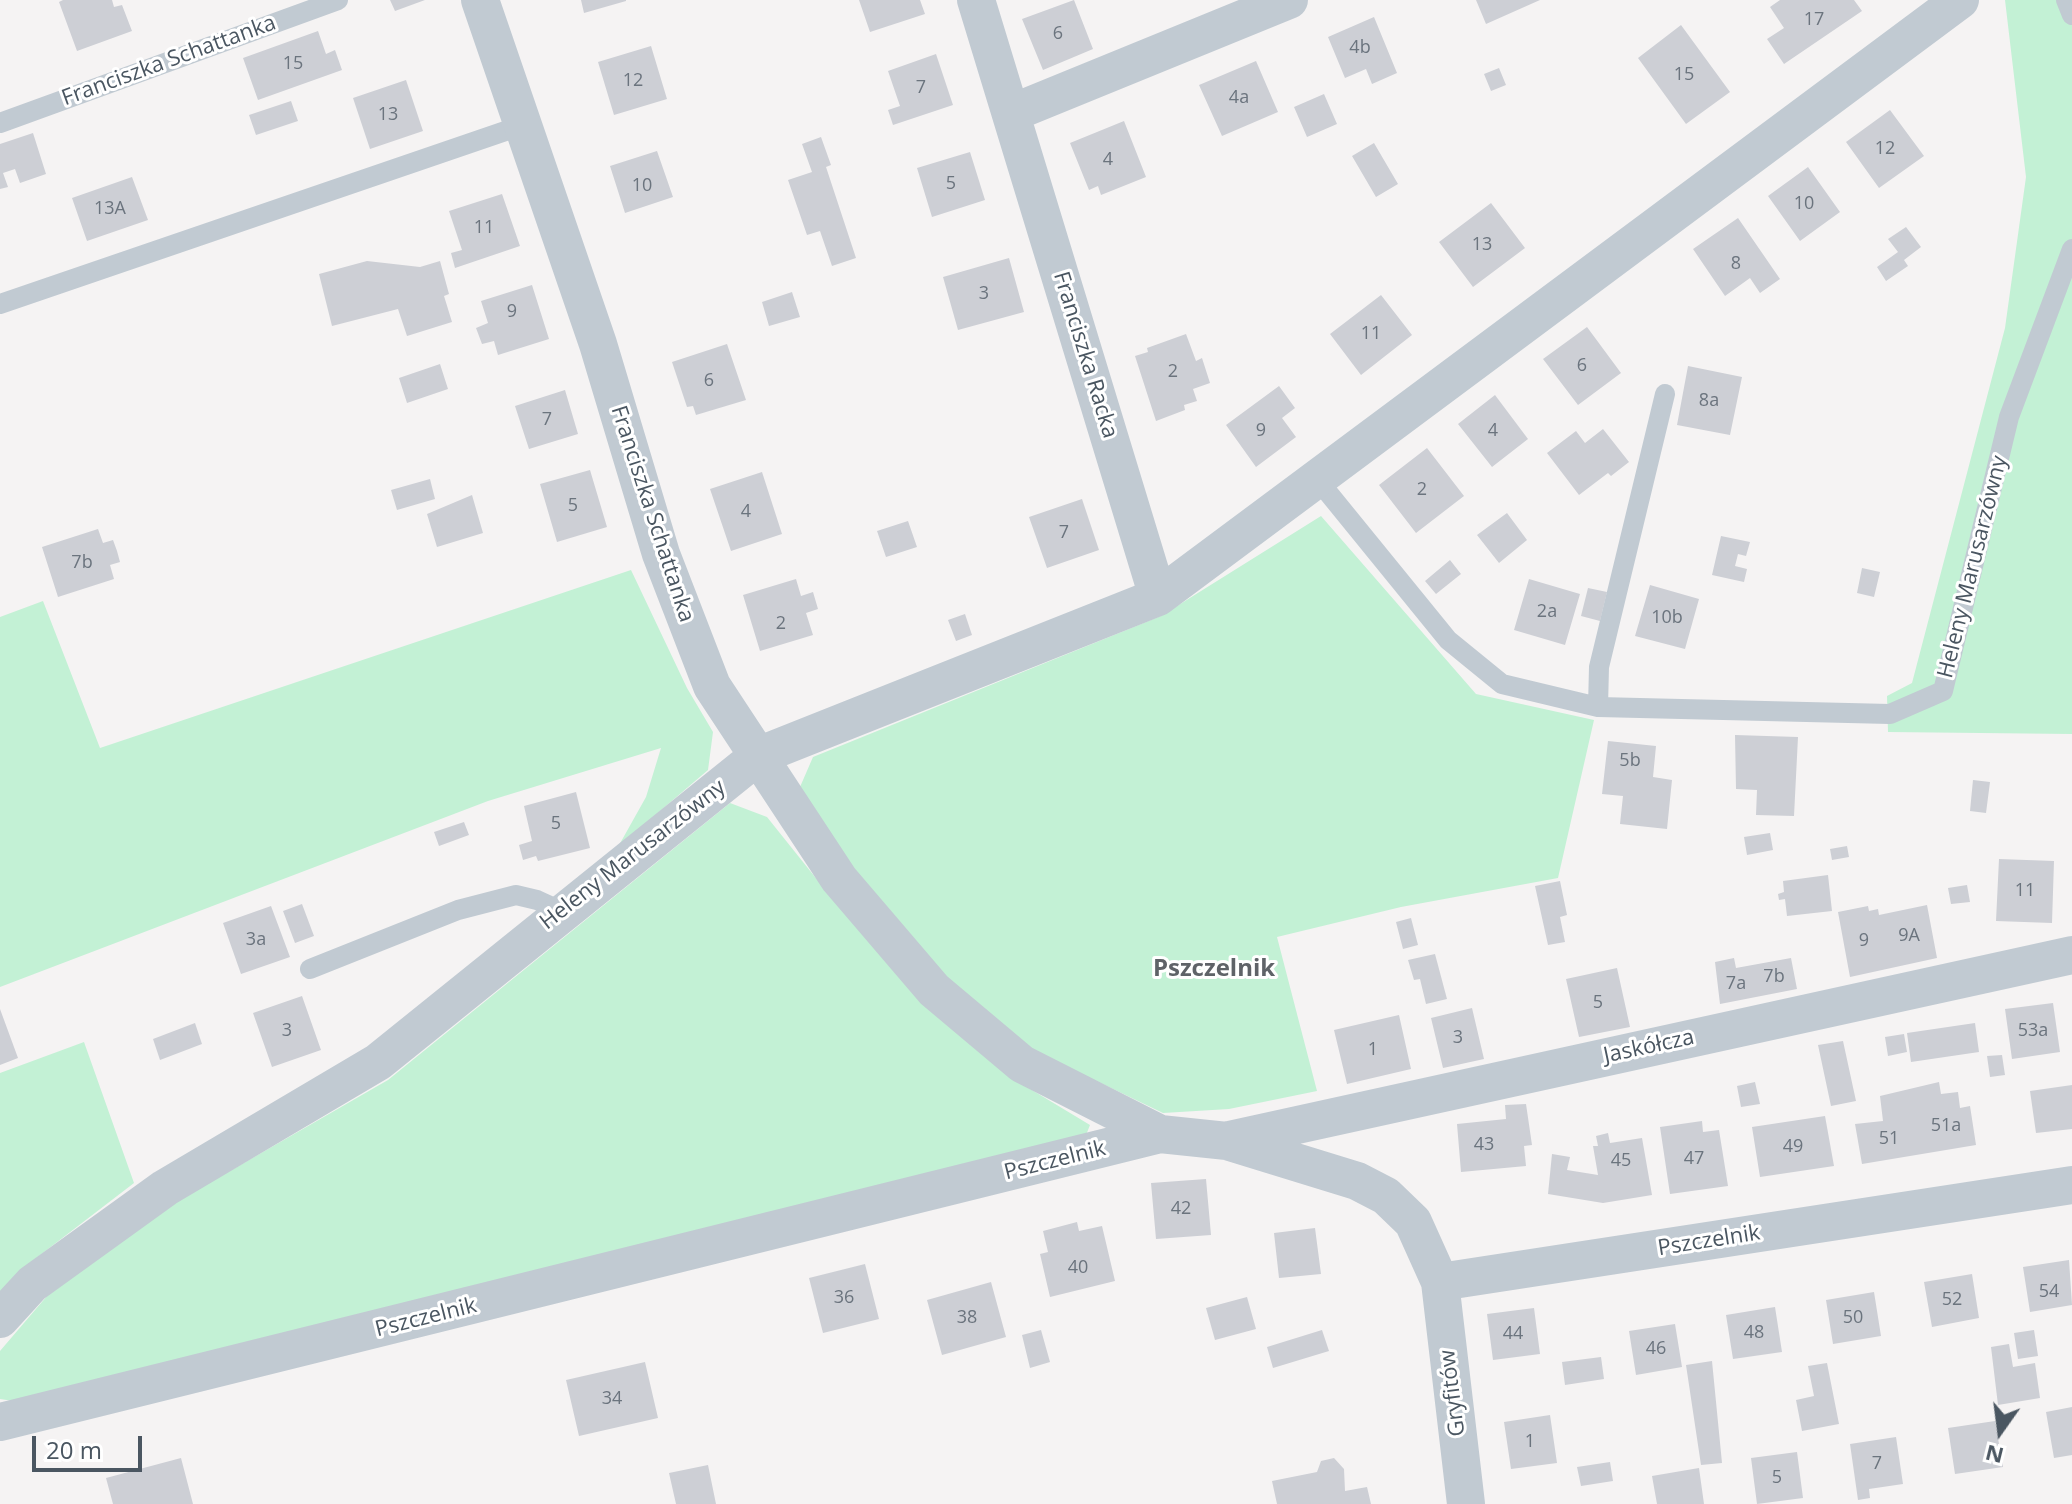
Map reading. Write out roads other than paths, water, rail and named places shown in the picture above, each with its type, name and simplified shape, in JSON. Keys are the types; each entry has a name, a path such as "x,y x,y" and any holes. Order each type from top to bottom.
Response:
{"street":[{"name":"Franciszka Schattanka","path":"480,0 598,344 661,554 712,686 839,879 934,990 1022,1064 1160,1134"},
{"name":"Franciszka Racka","path":"976,0 1158,597"},
{"path":"1012,113 1289,0"},
{"name":"Heleny Marusarzówny","path":"0,1319 32,1284 165,1188 378,1062 561,911 758,756 1158,597 1960,0"},
{"name":"Jaskółcza","path":"1227,1141 2072,955"},
{"name":"Pszczelnik","path":"0,1422 1160,1134 1227,1141 1357,1181 1386,1196 1413,1222 1440,1282 2072,1185"},
{"name":"Gryfitów","path":"1440,1282 1466,1504"}],"lane":[{"name":"Franciszka Schattanka","path":"0,123 338,0"},
{"path":"2066,0 2072,15"},
{"path":"0,304 523,125"},
{"name":"Heleny Marusarzówny","path":"1317,479 1459,649 1502,684 1598,707 1890,714 1943,691 2009,417 2072,249"},
{"path":"1598,707 1599,667 1665,394"},
{"path":"310,969 458,910 516,895 561,911"}],"district":[{"name":"Pszczelnik","path":"1214,969"}]}
